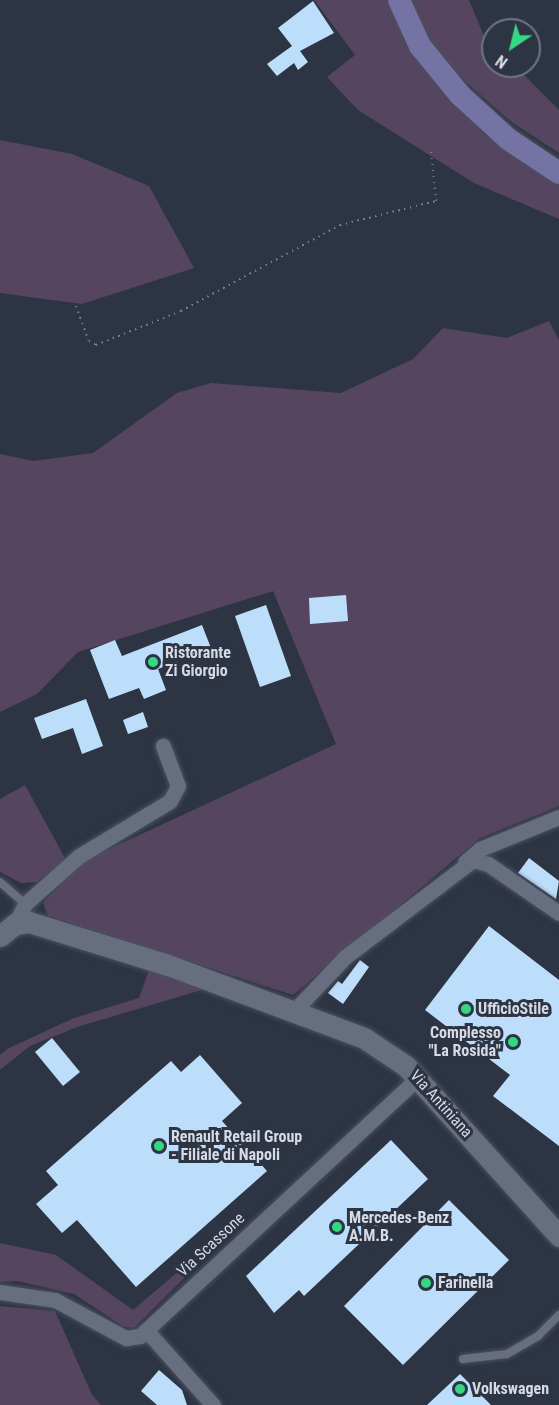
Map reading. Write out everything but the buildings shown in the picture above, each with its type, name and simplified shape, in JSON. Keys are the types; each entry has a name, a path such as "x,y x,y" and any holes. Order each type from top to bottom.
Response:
{"main road":[{"path":"399,0 420,45 460,95 508,139 559,173"}],"street":[{"path":"8,930 25,904 79,856 170,801 178,786 163,746"},
{"path":"293,1012 345,957 480,849 559,817"},
{"path":"464,864 473,860 488,864 559,913"},
{"name":"Via Antiniana","path":"8,930 29,922 156,961 364,1038 391,1053 418,1078 559,1236"},
{"name":"Via Scassone","path":"146,1330 418,1078"},
{"path":"0,1292 55,1300 126,1338 133,1339 146,1330 213,1405"}],"lane":[{"path":"0,882 25,904"},
{"path":"463,1359 507,1354 538,1336 559,1315"}],"path":[{"path":"76,306 89,341 96,345 182,311 340,225 435,201 431,151"}],"shaded area":[{"path":"314,0 387,0 426,71 485,135 559,182 559,219 474,183 358,110 327,77 355,55"},
{"path":"409,0 469,0 481,29 481,78 527,78 559,110 559,153 513,123 459,76 424,34"},
{"path":"0,140 72,154 149,186 194,268 82,304 0,293"},
{"path":"549,321 559,340 559,806 480,838 293,995 48,916 43,903 81,862 336,744 273,591 78,652 37,694 0,712 0,454 33,461 93,453 177,393 211,383 341,393 413,359 443,328 507,338"},
{"path":"25,785 66,860 37,882 21,883 0,872 0,799"},
{"path":"149,970 205,989 77,1027 30,1046 0,1070 0,1055 7,1049 74,1018 139,998"},
{"path":"0,1243 56,1255 133,1310 180,1270 186,1276 134,1328 123,1326 74,1294 17,1281 0,1282"},
{"path":"0,1306 55,1311 92,1395 101,1405 0,1405"}],"place":[{"name":"Ristorante Zi Giorgio","path":"153,662"},
{"name":"UfficioStile","path":"466,1009"},
{"name":"Complesso \"La Rosida\"","path":"513,1042"},
{"name":"Renault Retail Group - Filiale di Napoli","path":"159,1146"},
{"name":"Mercedes-Benz A.M.B.","path":"337,1227"},
{"name":"Farinella","path":"426,1283"},
{"name":"Volkswagen","path":"460,1389"}]}
